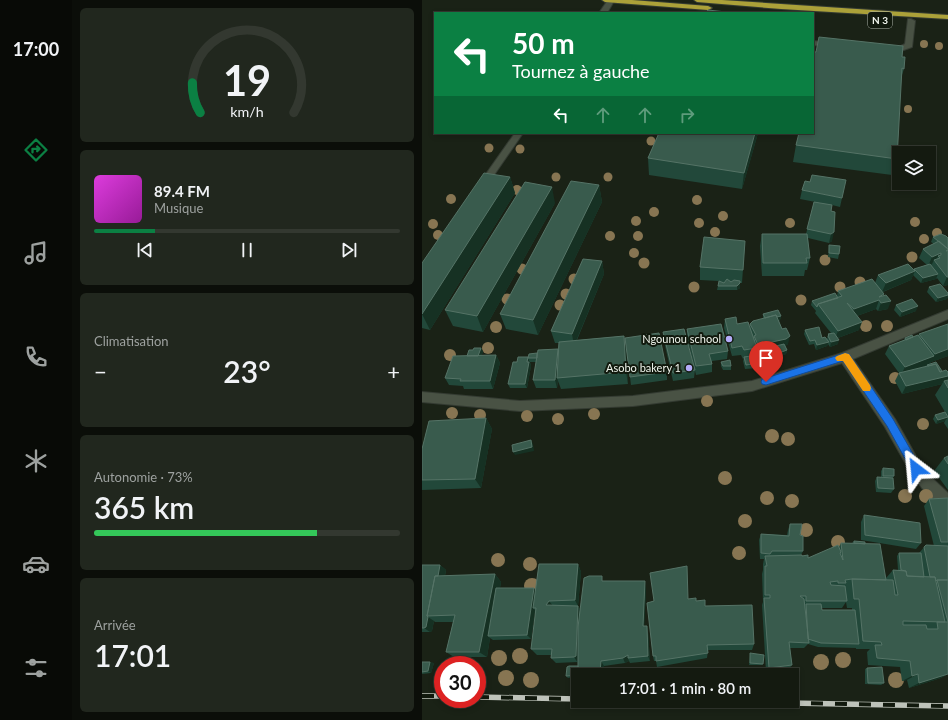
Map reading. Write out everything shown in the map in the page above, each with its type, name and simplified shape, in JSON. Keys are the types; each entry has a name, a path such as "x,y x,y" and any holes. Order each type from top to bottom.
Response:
{"highway":[{"path":"608,0 760,12"},
{"name":"N 3","path":"697,0 731,2 781,10 948,17"},
{"name":"N 3","path":"814,16 948,22"}],"street":[{"path":"602,12 608,0"},
{"path":"883,49 898,50 909,45 911,21"},
{"path":"814,43 844,46"},
{"path":"475,196 518,134"},
{"path":"422,398 520,406 634,401 752,386 845,357 948,314"},
{"path":"845,357 890,422 916,469 927,483 948,502"}],"building":[{"path":"708,10 726,12 707,12"},
{"path":"819,37 903,46 902,57 905,57 904,69 902,68 898,146 892,146 892,158 796,145 799,134 814,134 814,52 816,52"},
{"path":"659,134 755,134 744,173 648,158"},
{"path":"484,173 510,177 422,314 422,263"},
{"path":"812,175 846,180 842,198 802,190 805,181 810,182"},
{"path":"571,181 599,185 533,320 500,314"},
{"path":"525,182 552,187 477,316 445,310"},
{"path":"814,202 832,205 831,211 835,212 834,232 831,234 807,229"},
{"path":"762,234 807,234 810,258 806,258 807,263 763,263"},
{"path":"941,234 948,238 948,249 933,237"},
{"path":"704,237 745,241 743,270 700,267"},
{"path":"939,241 948,249 948,277 934,260 940,258 938,256 941,255 941,253 932,257 923,249"},
{"path":"829,245 840,246 839,254 829,253"},
{"path":"583,259 602,261 572,334 551,331"},
{"path":"908,264 915,271 886,283 878,275"},
{"path":"930,264 938,274 923,278 914,269"},
{"path":"727,279 731,282 734,280 740,281 740,283 737,286 718,286 719,281 724,283"},
{"path":"872,279 884,294 879,297 886,295 891,301 881,303 879,300 854,309 847,303 862,322 838,331 818,304 842,296 838,291"},
{"path":"940,284 948,295 938,298 929,287"},
{"path":"835,293 838,298 818,304 817,307 812,301"},
{"path":"912,299 918,306 902,312 896,305"},
{"path":"778,310 781,316 777,317 776,315 765,318 763,314"},
{"path":"776,315 782,329 786,328 790,336 786,339 758,345 754,336 756,335 750,324 753,321"},
{"path":"736,317 737,324 748,322 757,348 744,350 742,346 732,348 725,319"},
{"path":"721,324 728,351 709,354 712,364 696,366 687,329"},
{"path":"948,324 948,349 935,354 919,334"},
{"path":"819,327 822,338 825,337 829,342 817,345 815,340 810,341 805,330"},
{"path":"684,329 695,370 673,373 663,332"},
{"path":"659,333 667,372 630,377 625,338"},
{"path":"834,333 839,340 831,342 828,334"},
{"path":"912,335 913,337 906,340 905,338"},
{"path":"918,335 934,356 905,367 889,346"},
{"path":"624,336 626,372 557,378 559,342"},
{"path":"784,344 787,350 779,353 776,346"},
{"path":"474,348 481,348 478,356 467,356 469,350 473,350"},
{"path":"558,349 555,380 533,380 538,350"},
{"path":"537,353 537,358 528,358 529,354"},
{"path":"496,355 490,381 460,381 461,379 445,378 453,356"},
{"path":"758,355 759,363 746,365 744,357"},
{"path":"518,357 528,357 527,362 529,362 525,384 508,384 513,362 517,362"},
{"path":"730,360 731,366 723,366 721,362"},
{"path":"936,362 942,371 940,372 936,364 927,365"},
{"path":"936,364 940,372 946,370 948,372 948,376 906,386 899,373"},
{"path":"948,380 948,388 944,381"},
{"path":"945,412 948,417 938,420 935,415"},
{"path":"486,418 475,479 422,480 422,449 429,421"},
{"path":"531,440 532,447 513,452 512,445"},
{"path":"948,456 948,464 944,458"},
{"path":"883,468 894,469 894,476 883,476"},
{"path":"877,477 893,478 894,489 878,488"},
{"path":"948,498 948,542 941,542 929,499"},
{"path":"864,515 920,523 921,543 865,535"},
{"path":"790,524 802,524 800,535 803,536 803,551 772,551 770,554 761,553 761,534 789,536"},
{"path":"854,541 865,542 865,544 854,543"},
{"path":"841,543 880,544 886,580 852,579 845,580 846,583 838,583 838,581 830,582 831,585 845,586 847,601 806,601 806,596 800,596 804,599 809,643 789,642 792,665 769,668 764,598 770,598 770,595 765,595 765,566 767,566 765,556 808,555 808,558 838,545 843,560"},
{"path":"926,545 948,546 948,580 936,581 935,577 930,577 924,547"},
{"path":"899,553 921,553 924,577 907,576 906,571 901,570"},
{"path":"539,564 578,564 575,600 549,601 546,605 578,606 576,656 574,657 551,658 552,649 531,649 536,608 533,608"},
{"path":"422,565 440,565 438,576 435,576 426,627 424,628 422,628"},
{"path":"687,566 688,599 696,598 696,601 705,600 705,606 752,605 754,644 707,645 708,653 656,661 656,656 653,656 647,603 654,601 650,573"},
{"path":"893,570 906,571 907,576 935,577 945,622 948,622 948,674 919,683 918,674 912,676 910,661 877,658 875,645 882,645 881,642 863,641 859,599 854,599 852,579 893,580 895,595 898,595","holes":["903,621 945,622 937,622 938,629 927,629 926,625 903,625"]},
{"path":"495,574 479,652 446,652 455,615 427,616 435,576"},
{"path":"589,576 602,576 602,581 645,581 643,626 647,626 648,656 628,658 628,655 623,658 601,661 600,668 578,668 578,627 584,578"},
{"path":"937,580 948,580 948,622"},
{"path":"496,588 534,588 527,635 488,636"},
{"path":"806,604 821,604 822,610 855,610 859,644 821,643 808,639"},
{"path":"750,653 764,655 763,664 750,663"},
{"path":"422,662 430,662 428,671 422,672"},
{"path":"578,666 578,668 571,668 571,676 566,676 567,667"},
{"path":"882,667 884,683 868,683 867,668"}],"railway":[{"path":"422,696 434,696"},
{"path":"486,697 571,699"},
{"path":"799,703 948,706"}],"slow traffic":[{"path":"840,358 845,357 866,388"}],"place":[{"name":"Ngounou school","path":"729,339"},
{"name":"Asobo bakery 1","path":"689,368"}],"route":[{"path":"766,382 845,357 890,422 916,469"}]}
